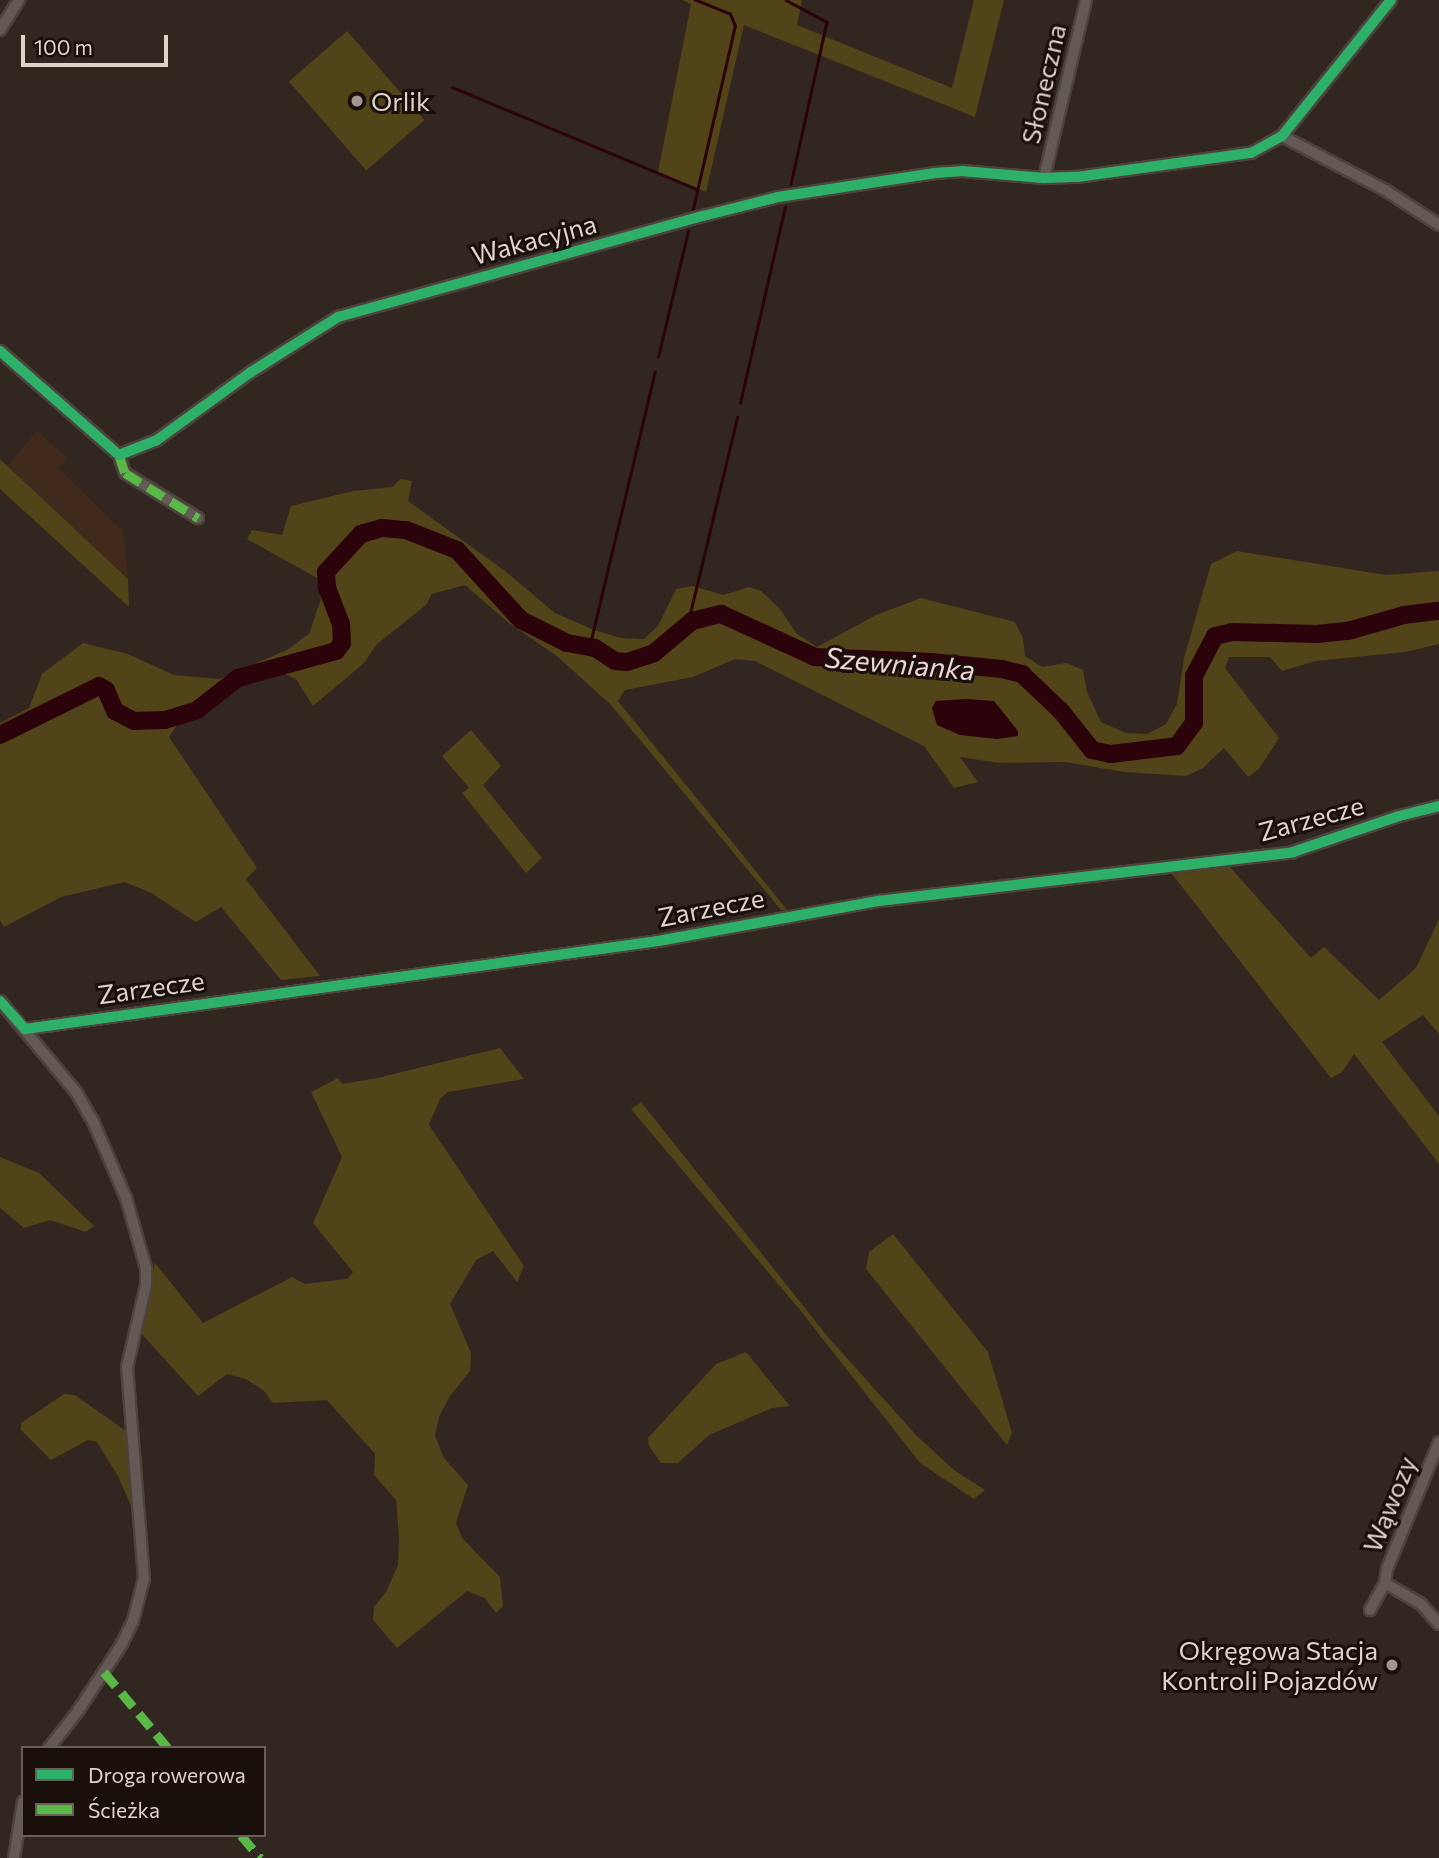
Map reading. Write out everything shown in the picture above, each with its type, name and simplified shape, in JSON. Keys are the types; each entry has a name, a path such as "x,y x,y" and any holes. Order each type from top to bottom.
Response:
{"street":[{"path":"0,30 19,0"},
{"name":"Słoneczna","path":"1044,178 1086,0"},
{"path":"1391,0 1282,136 1290,143 1385,190 1439,225"},
{"name":"Wakacyjna","path":"119,455 157,440 312,331 355,311 778,197 945,172 1044,178 1077,177 1251,153 1282,136"},
{"path":"0,351 119,455 125,473 198,518"},
{"name":"Zarzecze","path":"25,1029 649,943 879,901 1293,852 1399,816 1439,806"},
{"path":"0,1001 76,1092 93,1121 126,1198 146,1268 146,1285 127,1367 144,1578 133,1621 122,1644 78,1711 51,1746"},
{"name":"Wąwozy","path":"1370,1610 1385,1583 1387,1569 1439,1442"},
{"name":"Wąwozy","path":"1385,1583 1421,1604 1439,1624"},
{"path":"14,1858 21,1814"}],"shaded area":[{"path":"682,0 802,0 797,25 952,88 974,0 1004,0 975,117 744,25 706,192 658,172 691,4"},
{"name":"Orlik","path":"347,31 424,120 366,171 289,82"},
{"path":"37,431 68,458 58,468 124,532 128,579 7,466"},
{"path":"0,459 128,579 129,607 0,489"},
{"path":"400,479 412,481 408,501 505,571 555,613 594,630 621,638 644,639 658,626 676,589 693,586 723,595 749,587 761,591 780,609 796,633 817,647 876,615 921,598 1015,622 1023,638 1025,656 1042,667 1066,663 1083,670 1087,692 1101,722 1126,733 1147,734 1166,724 1177,704 1184,658 1211,564 1237,551 1386,575 1439,571 1439,644 1405,652 1316,661 1282,671 1270,657 1229,657 1225,668 1279,738 1259,769 1248,777 1224,748 1203,768 1186,776 1124,772 1065,762 999,763 960,757 978,782 954,788 924,746 755,661 735,659 693,677 625,690 618,701 788,911 781,910 611,705 558,657 509,623 465,585 432,594 426,605 376,645 364,663 313,706 296,679 285,674 244,682 222,701 179,722 169,737 257,868 246,879 320,976 281,980 221,907 196,922 151,893 125,882 61,897 4,927 0,920 0,723 29,708 42,674 83,643 128,654 174,675 219,679 287,650 309,634 321,599 317,578 247,539 252,530 282,535 291,506 353,491 393,487"},
{"path":"936,701 994,701 1018,731 1018,736 997,739 960,735 937,725 932,708"},
{"path":"471,730 501,766 483,785 542,858 526,873 462,793 469,788 442,756"},
{"path":"1230,867 1311,958 1324,947 1379,1000 1416,968 1439,919 1439,1034 1423,1015 1382,1042 1439,1116 1439,1164 1354,1054 1342,1072 1331,1078 1172,874"},
{"path":"500,1048 524,1079 448,1092 440,1099 429,1125 524,1266 517,1282 493,1251 476,1260 450,1304 471,1353 470,1371 450,1396 439,1417 435,1436 444,1458 468,1485 456,1523 462,1538 500,1577 503,1606 496,1613 485,1598 467,1591 397,1648 373,1620 374,1607 386,1592 398,1565 399,1537 396,1500 374,1475 375,1454 327,1400 273,1403 264,1391 246,1379 227,1374 198,1396 139,1331 155,1263 203,1323 292,1277 305,1284 347,1279 353,1272 313,1223 342,1157 311,1092 338,1078 342,1084 377,1078"},
{"path":"641,1102 828,1337 917,1436 954,1470 985,1490 974,1499 920,1463 800,1310 631,1109"},
{"path":"0,1157 39,1173 94,1226 86,1232 50,1220 24,1228 0,1208"},
{"path":"893,1234 988,1352 1012,1433 1007,1445 866,1269 869,1252"},
{"path":"746,1352 790,1406 772,1408 709,1435 678,1463 661,1463 649,1446 648,1438 716,1364"},
{"path":"64,1394 75,1395 126,1431 134,1513 119,1478 97,1442 88,1440 51,1460 21,1430 21,1423"}],"waterway":[{"path":"692,213 735,26 730,14 695,0"},
{"path":"786,0 827,22 791,184"},
{"path":"452,87 697,189"},
{"path":"740,403 785,207"},
{"path":"658,357 688,231"},
{"path":"589,648 655,372"},
{"path":"687,626 737,417"},
{"name":"Szewnianka","path":"0,735 99,686 106,690 115,711 134,721 165,720 197,710 238,678 336,651 342,643 341,624 327,587 326,572 361,534 382,528 406,530 457,550 521,620 567,643 595,648 615,661 627,662 654,653 692,621 721,614 815,657 931,662 1002,669 1022,674 1061,711 1092,750 1111,754 1177,746 1194,723 1194,676 1215,636 1232,632 1317,634 1348,631 1404,615 1439,611"}],"marked path":[{"path":"119,455 125,473 198,518"},
{"path":"104,1672 166,1746"},
{"path":"243,1837 260,1858"}],"cycle path":[{"path":"0,351 119,455 157,440 251,372 338,317 703,216 778,197 935,173 962,171 1044,178 1077,177 1251,153 1282,136 1391,0"},
{"path":"0,1001 25,1029 658,941 879,901 1293,852 1399,816 1439,806"}],"place":[{"name":"Orlik","path":"357,101"},
{"name":"Okręgowa Stacja Kontroli Pojazdów","path":"1392,1665"}]}
